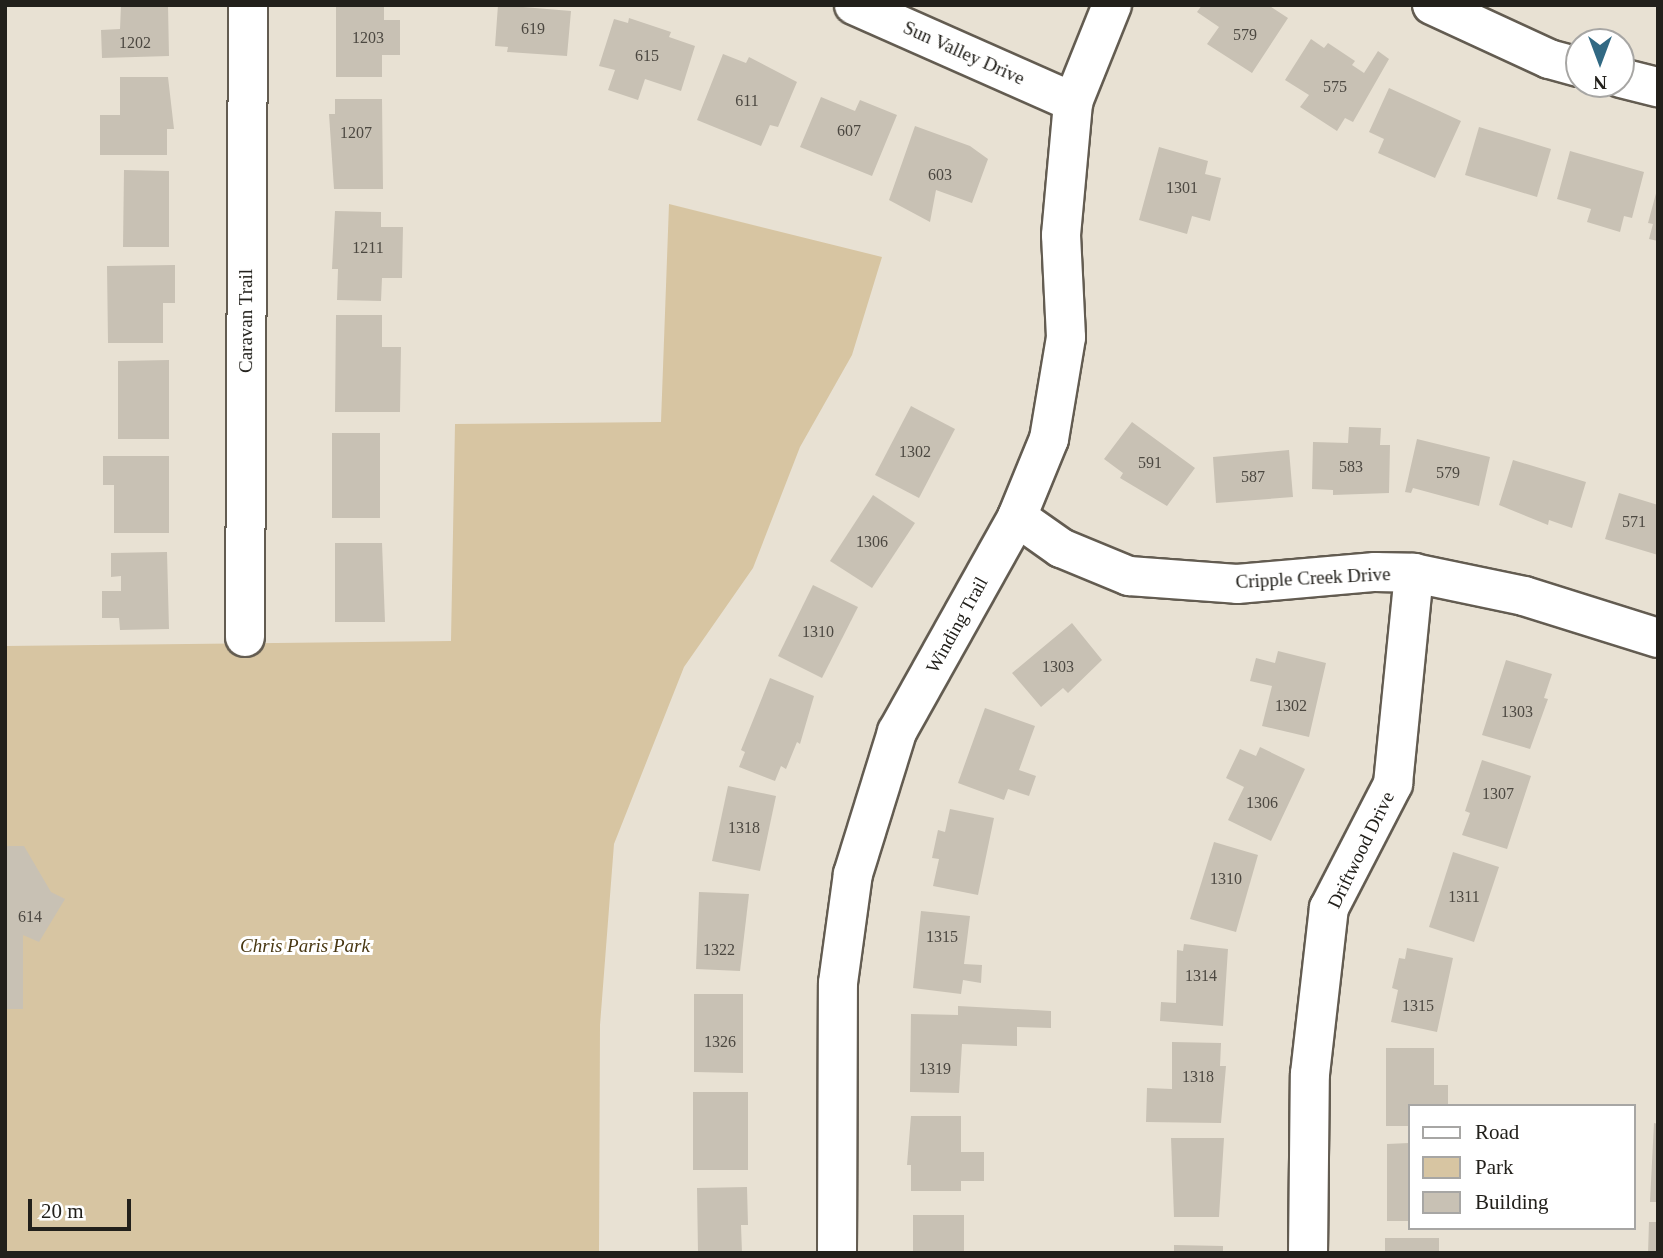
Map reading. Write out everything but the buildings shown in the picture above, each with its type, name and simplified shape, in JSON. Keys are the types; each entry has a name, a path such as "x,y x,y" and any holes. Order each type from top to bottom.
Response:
{"street":[{"name":"Caravan Trail","path":"245,637 248,5"},
{"name":"Sun Valley Drive","path":"854,5 1073,102"},
{"name":"Winding Trail","path":"837,1253 838,983 853,874 897,732 1017,517 1049,439 1066,337 1062,235 1073,102 1112,5"},
{"path":"1432,5 1549,59 1565,63"},
{"path":"1635,81 1658,87"},
{"name":"Cripple Creek Drive","path":"1017,517 1062,548 1129,576 1237,584 1375,572 1414,573 1524,596 1658,638"},
{"name":"Driftwood Drive","path":"1308,1253 1310,1074 1329,908 1393,784 1414,573"}],"green space":[{"name":"Chris Paris Park","path":"669,204 882,257 852,355 800,447 753,568 684,667 614,844 600,1025 599,1253 5,1253 5,646 451,641 455,424 661,422"}]}
